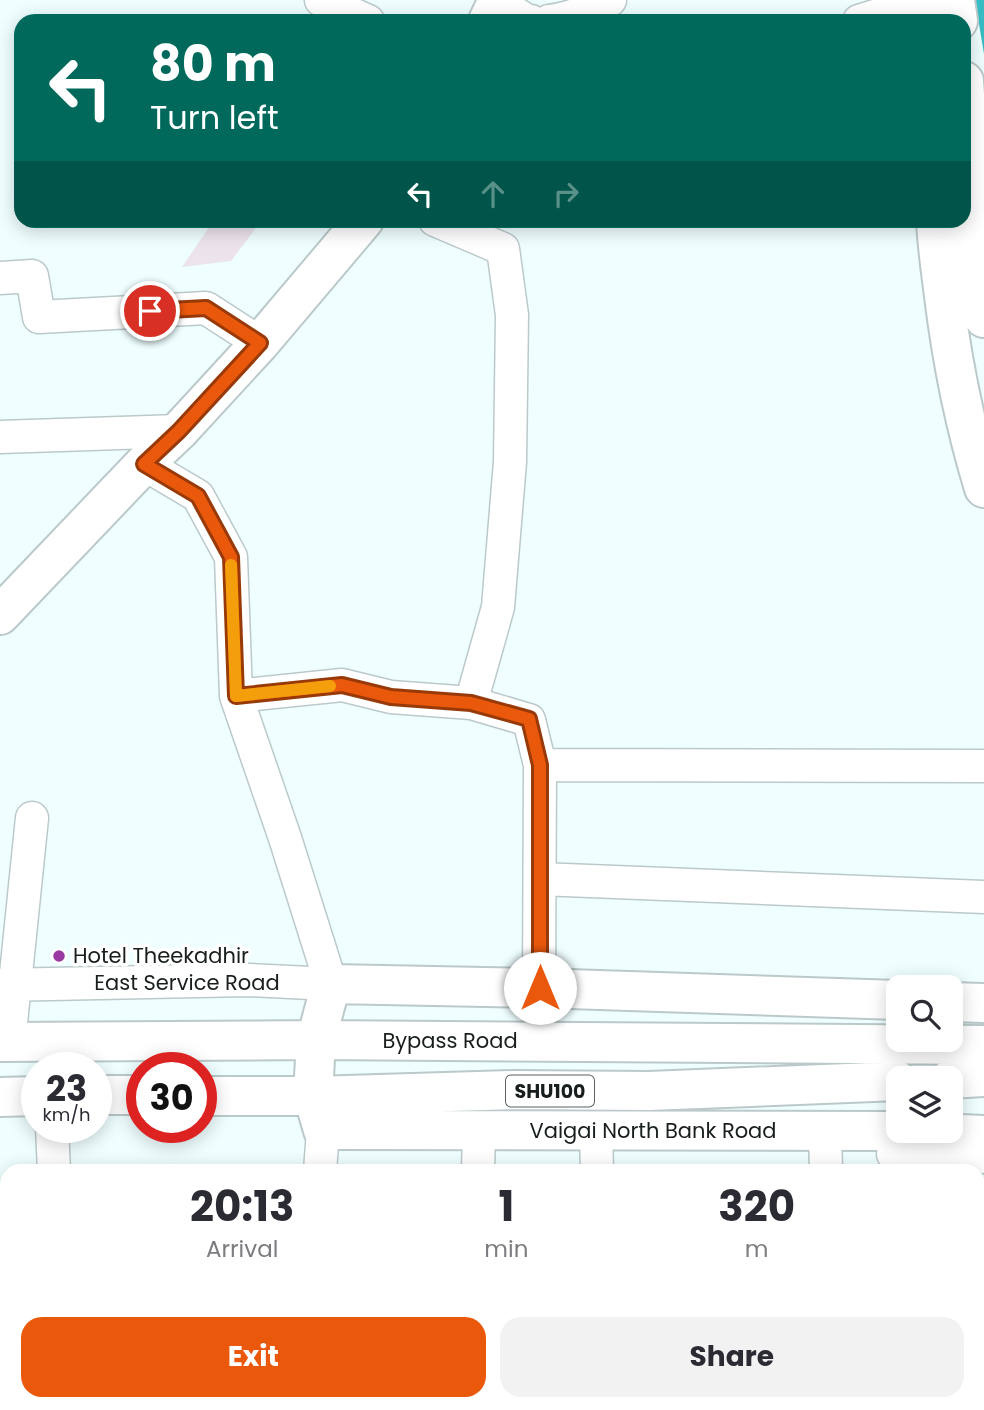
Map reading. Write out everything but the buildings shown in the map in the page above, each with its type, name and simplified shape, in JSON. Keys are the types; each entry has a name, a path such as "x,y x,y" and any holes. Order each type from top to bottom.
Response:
{"main road":[{"path":"928,6 944,14"},
{"path":"971,180 979,294 984,318"},
{"path":"0,615 179,431 260,343 357,228"},
{"path":"936,228 955,366 984,488"},
{"path":"318,1113 316,1040 331,984 886,1000"},
{"path":"963,1002 984,1003"},
{"name":"Bypass Road","path":"4,1042 316,1040 984,1045"},
{"path":"963,1078 984,1077"},
{"name":"SHU100","path":"217,1098 318,1113 513,1090 649,1091 886,1081"},
{"path":"0,1097 21,1096"},
{"name":"Vaigai North Bank Road","path":"318,1113 480,1130 825,1131 893,1152 984,1135"}],"street":[{"path":"321,0 352,14"},
{"path":"576,14 610,0"},
{"path":"891,14 928,6"},
{"path":"454,228 503,249 512,315 510,462 498,607 471,703"},
{"path":"0,278 32,276 39,317 206,308 260,343"},
{"path":"0,437 179,431"},
{"path":"144,464 198,496 231,557 236,696 331,984"},
{"path":"236,696 342,685 391,697 471,703 529,719 540,765 540,988"},
{"path":"540,765 984,766"},
{"path":"4,1042 7,985 33,818"},
{"path":"540,879 984,897"},
{"name":"East Service Road","path":"7,985 248,980 331,984"},
{"path":"318,1113 320,1164"},
{"path":"478,1164 480,1130"},
{"path":"596,1131 597,1164"},
{"path":"825,1131 826,1164"},
{"path":"53,1143 54,1164"},
{"path":"893,1152 984,1157"}],"water":[{"path":"975,0 984,0 984,54"}],"slow traffic":[{"path":"231,565 236,696 330,686"}],"place":[{"name":"Hotel Theekadhir","path":"59,956"}],"route":[{"path":"150,311 206,308 260,343 179,431 144,464 198,496 231,557 236,696 342,685 391,697 471,703 529,719 540,765 540,988"}]}
